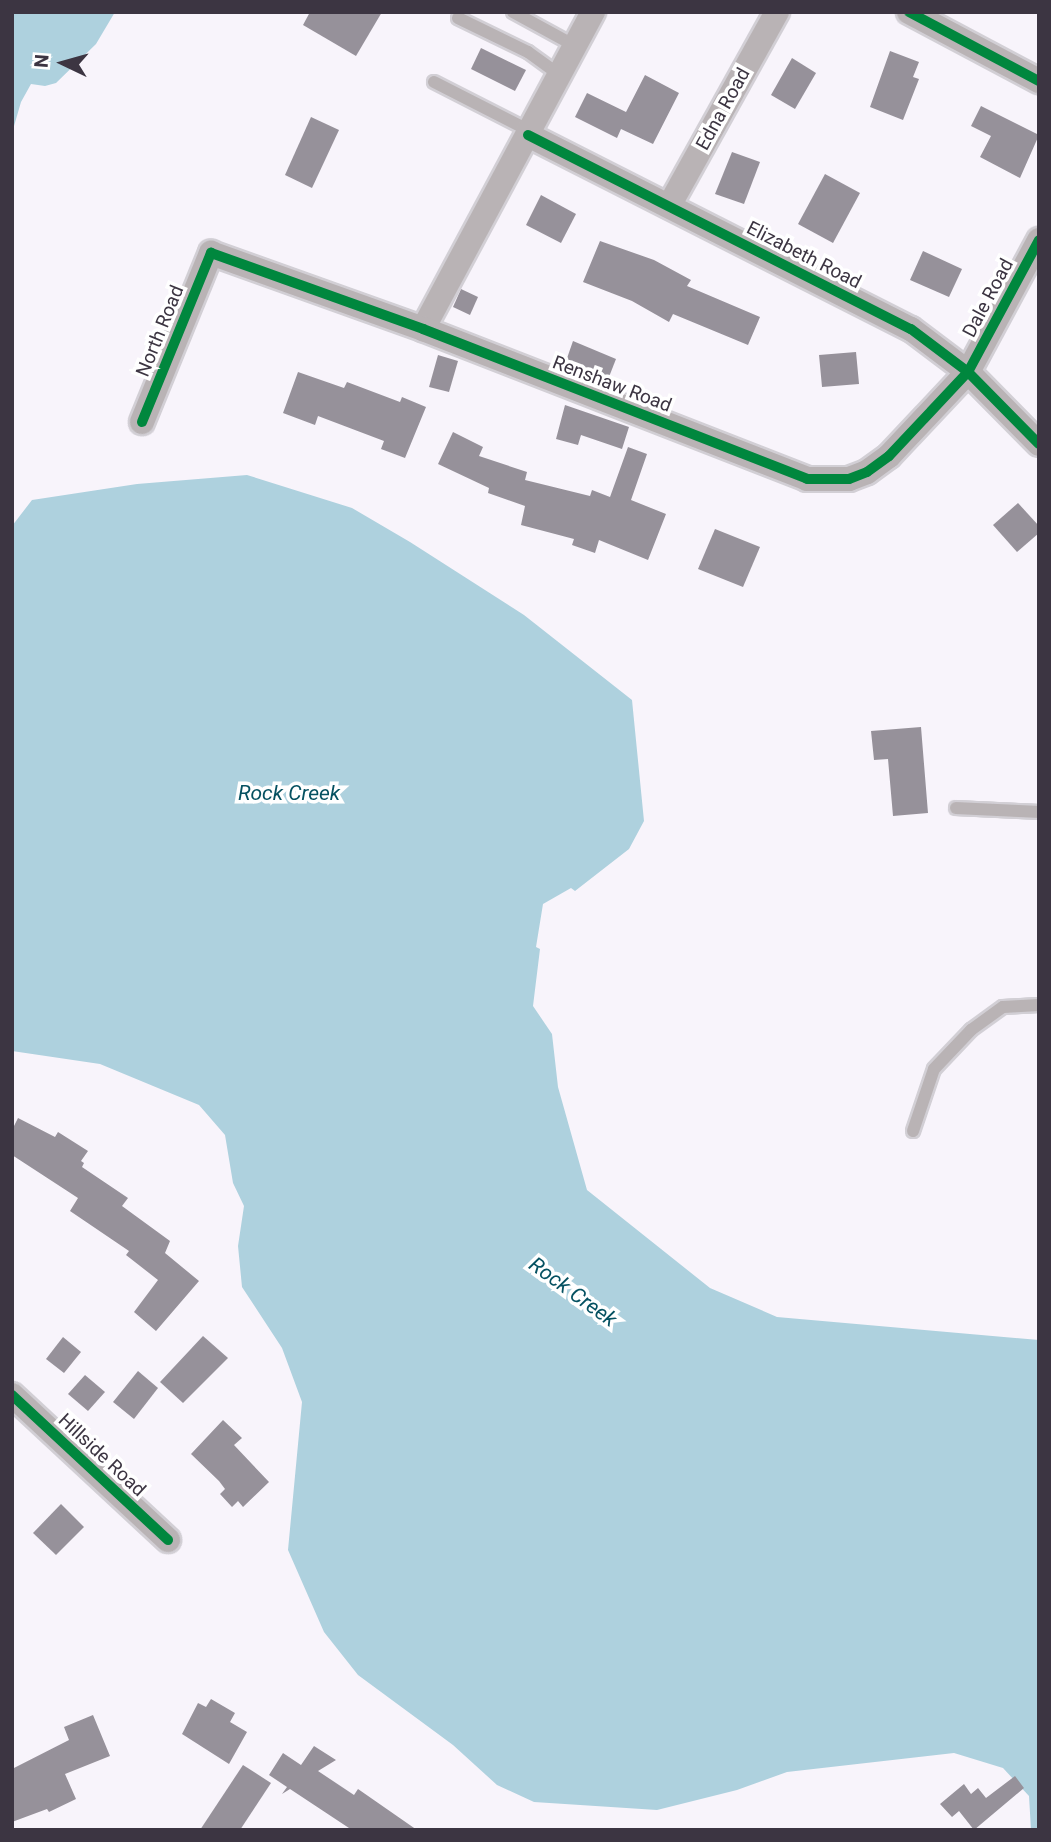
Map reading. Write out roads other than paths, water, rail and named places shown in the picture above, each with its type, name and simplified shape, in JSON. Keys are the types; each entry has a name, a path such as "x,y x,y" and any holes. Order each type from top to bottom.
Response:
{"street":[{"path":"424,329 593,12"},
{"name":"Edna Road","path":"669,206 777,12"},
{"path":"909,12 1039,82"},
{"name":"Elizabeth Road","path":"529,133 911,329 968,372 1039,444"},
{"name":"Dale Road","path":"968,372 1039,240"},
{"name":"Renshaw Road","path":"211,253 424,329 807,479 849,480 867,472 889,456 968,372"},
{"name":"North Road","path":"142,422 211,253"},
{"name":"Hillside Road","path":"12,1395 168,1540"}],"lane":[{"path":"513,12 575,46"},
{"path":"458,18 528,52 559,75"},
{"path":"434,82 529,133"},
{"path":"956,808 1039,812"},
{"path":"913,1131 934,1069 971,1030 1003,1007 1039,1004"}],"water":[{"path":"12,12 115,12 96,44 56,83 45,86 31,84 21,102 12,133"},
{"name":"Rock Creek","path":"247,475 352,508 524,615 632,700 644,821 629,849 575,891 571,888 543,904 536,947 540,949 533,1006 552,1034 558,1087 587,1190 710,1288 777,1317 1039,1340 1039,1830 1031,1830 1029,1796 1003,1768 954,1753 787,1772 737,1790 657,1810 534,1802 497,1785 453,1745 358,1675 324,1632 288,1550 302,1402 282,1348 242,1287 238,1246 244,1206 233,1183 225,1135 199,1105 100,1064 12,1051 12,526 32,500 137,484"}]}
